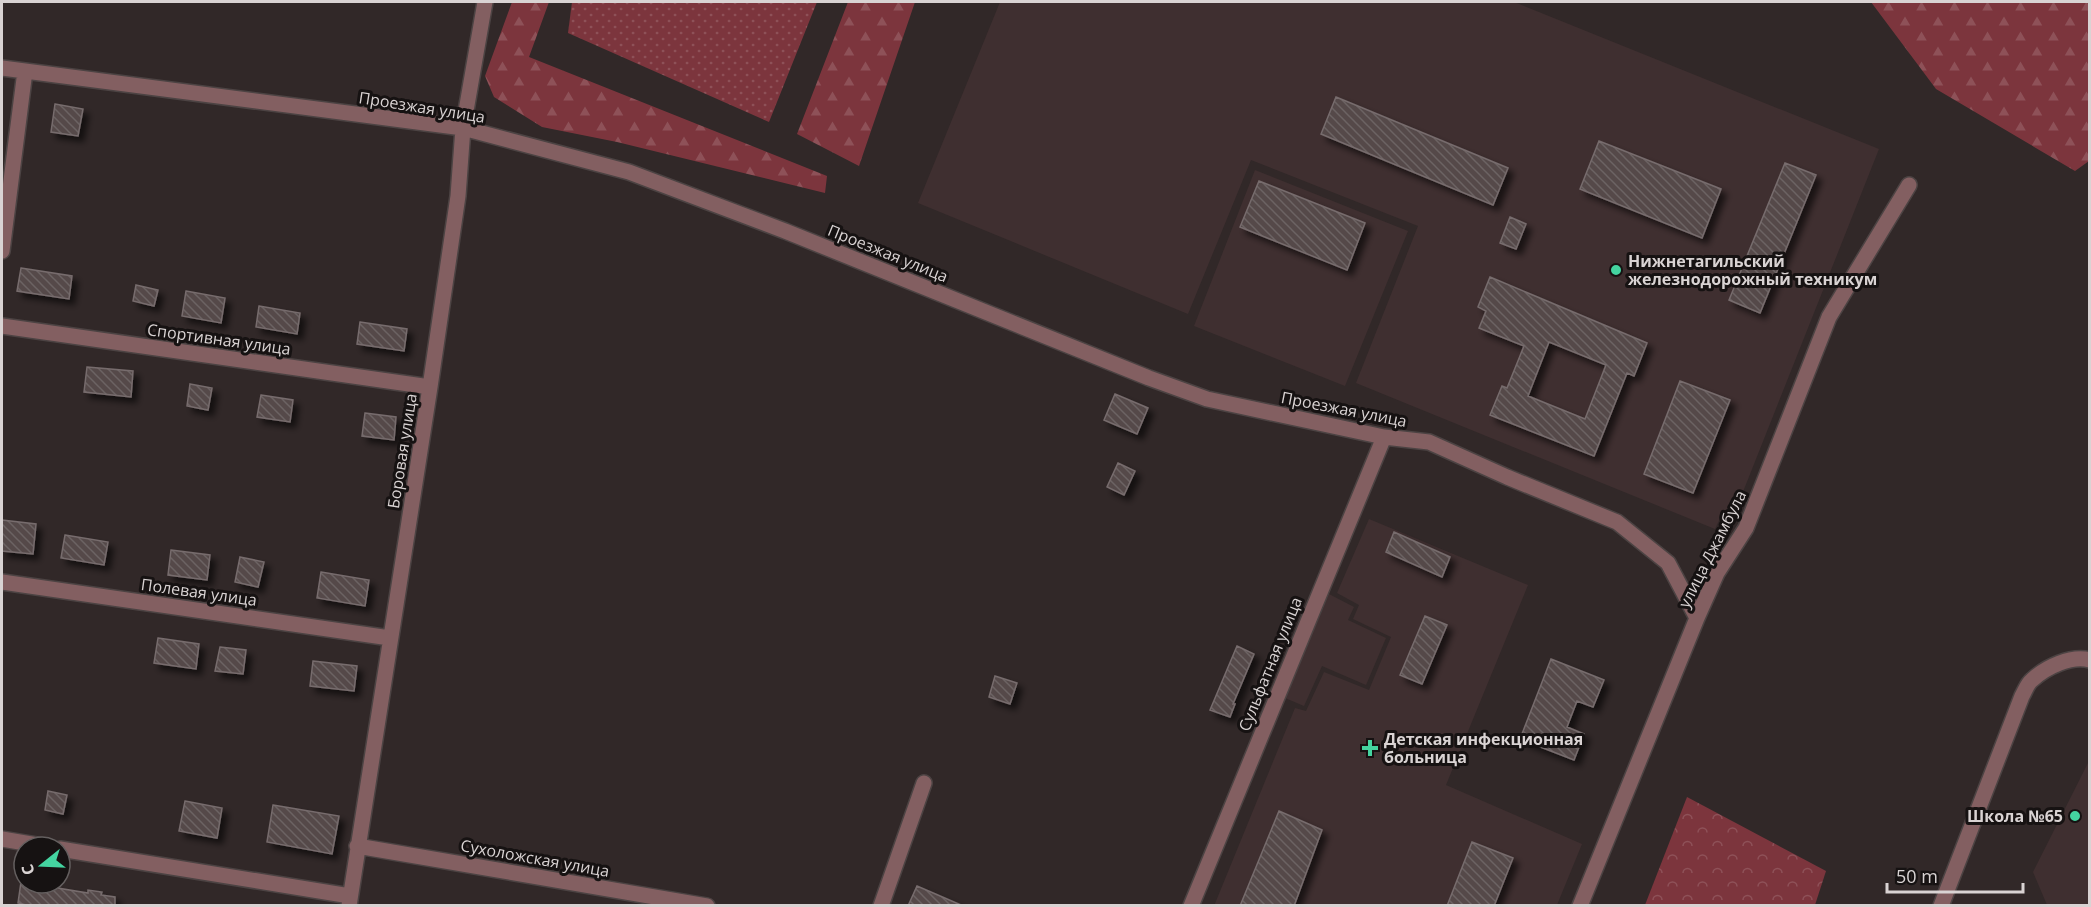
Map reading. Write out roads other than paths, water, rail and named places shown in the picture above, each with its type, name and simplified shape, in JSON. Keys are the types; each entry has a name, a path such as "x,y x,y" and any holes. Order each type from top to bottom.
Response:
{"street":[{"name":"Боровая улица","path":"350,901 458,196 463,128 485,2"},
{"name":"Проезжая улица","path":"2,68 463,128 629,172 785,231 1149,378 1207,399 1384,437 1429,442 1617,522 1668,563 1697,618"},
{"path":"2,251 25,71"},
{"name":"улица Джамбула","path":"1580,906 1697,618 1717,573 1746,528 1829,317 1909,185"},
{"name":"Спортивная улица","path":"2,326 430,387"},
{"name":"Сульфатная улица","path":"1191,906 1384,437"},
{"name":"Полевая улица","path":"2,582 390,638"},
{"path":"1941,906 2022,696 2031,681 2059,663 2090,660"},
{"path":"881,906 924,783"},
{"name":"Сухоложская улица","path":"357,846 707,906"},
{"path":"72,851 350,901"}],"place":[{"name":"Нижнетагильский железнодорожный техникум","path":"1616,270"},
{"name":"Детская инфекционная больница","path":"1370,748"},
{"name":"Школа №65","path":"2075,816"}]}
